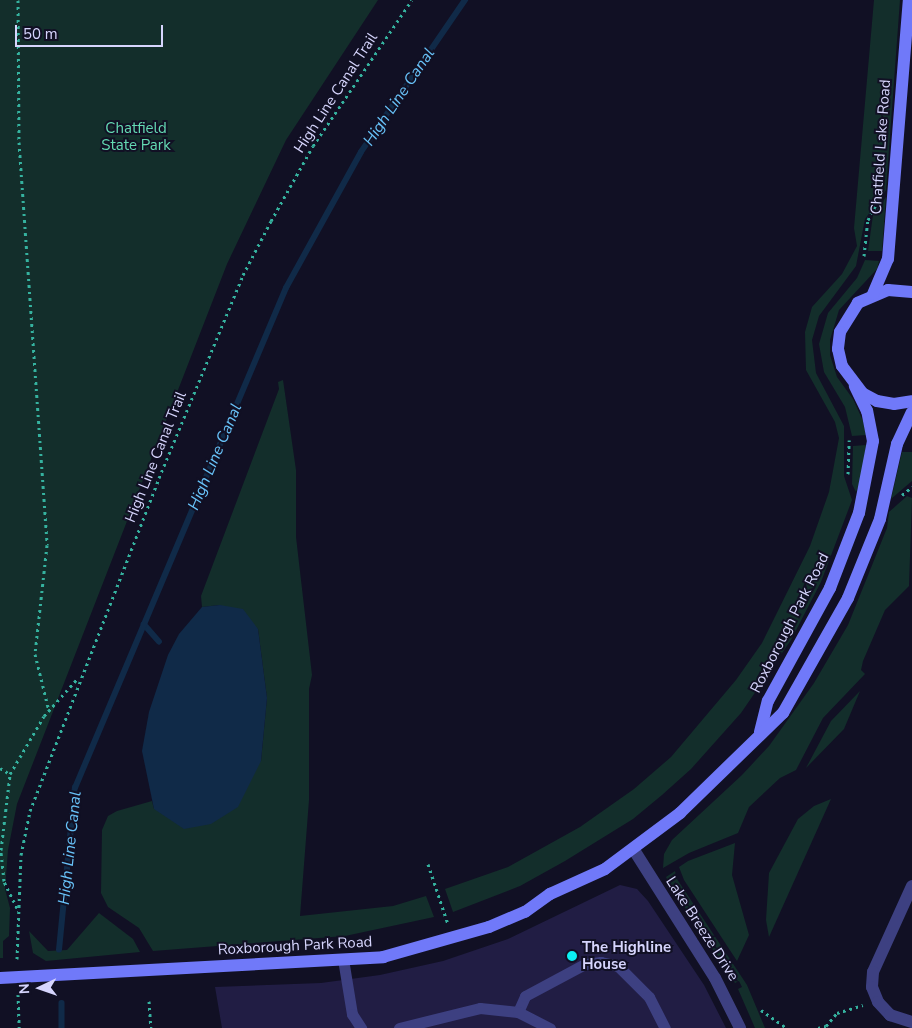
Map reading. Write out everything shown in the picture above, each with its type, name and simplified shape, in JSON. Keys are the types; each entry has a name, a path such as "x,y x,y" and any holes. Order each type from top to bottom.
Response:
{"street":[{"name":"Chatfield Lake Road","path":"909,0 888,260 873,294 853,310 840,332 838,349 842,366 856,386 877,401 894,404 912,401"},
{"path":"873,294 888,290 912,292"},
{"name":"Roxborough Park Road","path":"760,732 768,701 830,588 858,513 873,441 867,411 856,386"},
{"name":"Roxborough Park Road","path":"0,978 343,959 364,960 453,939 525,912 550,894 605,868 634,850 696,798 760,732 783,713 848,598 880,519 897,444 912,412"},
{"name":"Lake Breeze Drive","path":"634,850 715,978 740,1028"},
{"path":"912,886 873,972 872,987 878,1002 890,1015 912,1022"}],"lane":[{"path":"343,959 352,1014 361,1028"},
{"path":"518,1012 525,996 585,964 601,962 618,966 649,997 665,1028"},
{"path":"399,1028 480,1008 518,1012 550,1028"}],"path":[{"path":"18,0 19,142 46,545 34,654 49,711"},
{"name":"High Line Canal Trail","path":"17,958 21,855 30,811 80,677 243,276 313,146 412,0"},
{"path":"864,256 871,212 885,193 894,189"},
{"path":"18,909 4,881 0,850 10,774 49,711 80,677"},
{"path":"0,768 10,774"},
{"path":"428,864 453,939"},
{"path":"18,994 19,1028"},
{"path":"149,1001 151,1028"},
{"path":"818,1028 826,1026 838,1013 878,1002"},
{"path":"762,1010 787,1028"}],"green space":[{"name":"Chatfield State Park","path":"0,0 378,0 286,140 227,264 17,804 8,850 5,889 10,908 9,936 3,941 3,958 0,958"},
{"path":"874,0 900,0 886,190 865,219 856,266 819,316 812,340 816,373 844,426 844,476 852,500 821,582 791,640 741,713 691,769 633,819 565,861 520,886 453,912 445,889 508,867 580,827 634,789 671,757 736,680 762,643 810,546 829,492 839,438 835,422 806,370 805,332 812,307 842,274 857,246 854,228"},
{"path":"886,197 882,251 868,251 873,215"},
{"path":"865,260 879,261 877,269 839,310 830,340 830,355 837,377 853,399 863,421 866,435 852,436 845,407 824,372 819,344 828,313 857,278"},
{"path":"283,380 296,470 296,537 312,675 309,689 309,800 300,916 393,906 426,896 434,917 345,936 153,951 139,928 108,907 101,893 102,830 108,816 117,811 152,801 154,809 261,761 267,698 258,629 220,605 202,607 201,596 279,389 278,382"},
{"path":"866,445 861,479 856,492 852,484 853,446"},
{"path":"902,452 912,452 912,481 891,499"},
{"path":"907,496 912,498 909,586 885,610 863,661 861,670 865,674 823,718 796,770 780,778 749,807 738,833 689,853 663,868 664,854 672,840 742,775 769,746 814,683 848,625 887,528 889,512"},
{"path":"860,691 844,729 806,768 831,721"},
{"path":"831,799 769,937 766,920 769,873 798,819 814,806"},
{"path":"735,843 732,875 749,935 737,961 684,880 679,867 688,861"},
{"path":"675,871 677,879 747,985 765,1028 755,1028 738,989 742,987 739,981 735,983 670,885 666,877"},
{"path":"99,913 133,939 140,952 46,961 33,953 29,931 48,951 67,950"}],"water":[{"path":"220,605 243,609 258,629 267,698 261,761 238,807 211,824 184,829 154,809 142,751 149,712 168,655 179,634 202,607"}],"building":[{"name":"The Highline House","path":"620,885 637,889 648,901 704,985 726,1028 222,1028 215,987 321,983 380,975 443,961 508,939"}],"waterway":[{"name":"High Line Canal","path":"59,950 75,788 286,288 361,152 465,0"},
{"path":"144,624 159,641"},
{"name":"High Line Canal","path":"62,1003 62,1028"}],"place":[{"name":"The Highline House","path":"572,956"}]}
